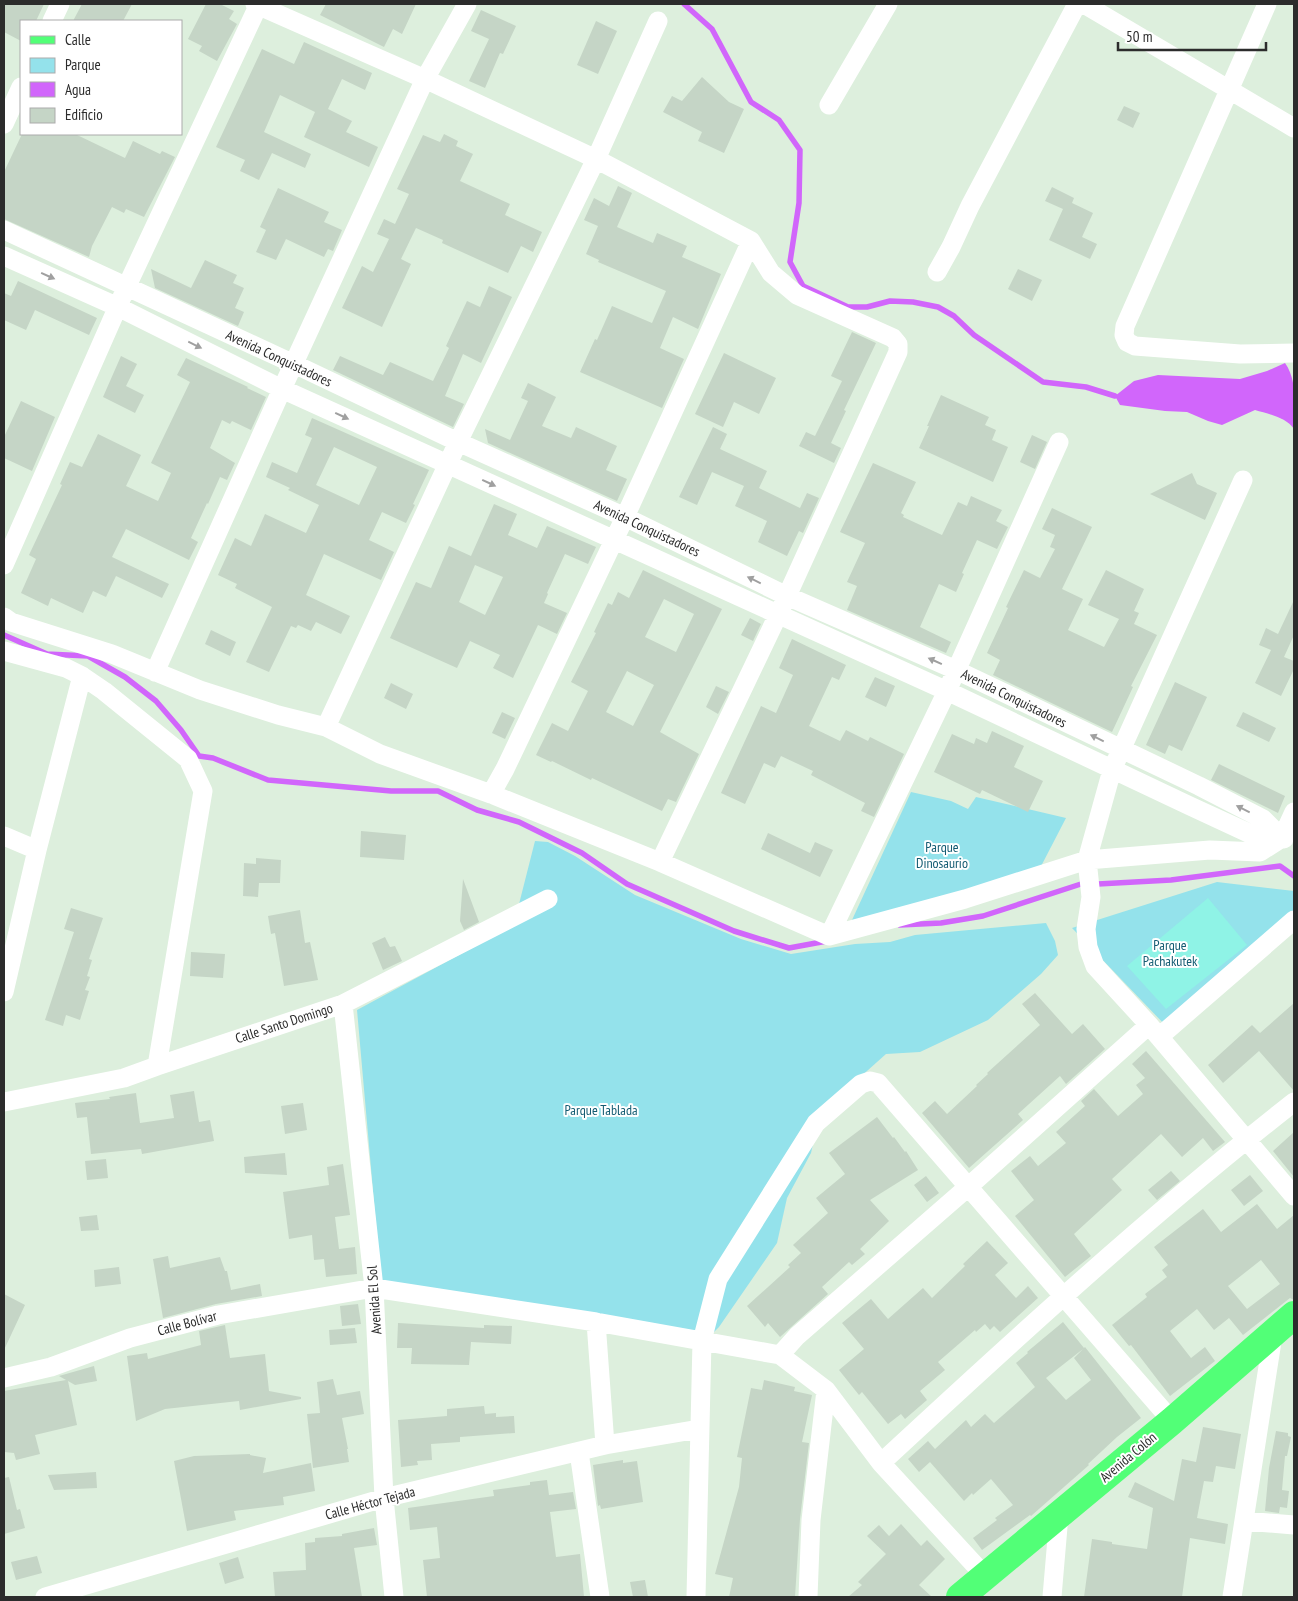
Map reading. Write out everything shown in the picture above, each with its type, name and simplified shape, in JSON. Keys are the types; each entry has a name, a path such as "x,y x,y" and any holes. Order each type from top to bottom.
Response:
{"main road":[{"name":"Avenida Colón","path":"960,1597 1172,1421 1294,1315"}],"street":[{"path":"52,20 60,4"},
{"path":"4,565 126,288 257,4 425,79 596,159 751,241 771,273 797,295 893,338 898,347 898,352 787,596 660,862"},
{"path":"155,672 282,388 425,79 467,4"},
{"path":"829,104 888,4"},
{"path":"937,272 1077,4"},
{"path":"1084,4 1294,128"},
{"path":"1267,4 1228,88 1125,326 1124,335 1127,342 1135,346 1240,354 1294,353"},
{"path":"326,727 458,442 596,159 658,21"},
{"path":"4,124 20,88"},
{"name":"Avenida Conquistadores","path":"4,230 458,442 625,517 787,596 956,670 1199,786 1263,819 1288,840"},
{"path":"491,794 505,769 625,517 751,241"},
{"name":"Avenida Conquistadores","path":"4,256 118,307 282,388 947,691 1255,836 1288,840"},
{"path":"829,936 947,691 1058,442"},
{"path":"1243,480 1112,770 1087,860 1091,897 1086,929 1088,948 1095,966 1154,1031 1294,1196"},
{"path":"4,617 11,622 112,654 200,690 269,712 326,727 380,754 491,794 660,862 829,936 965,899 1087,860 1210,850 1260,852 1288,840 1294,812"},
{"path":"4,651 66,668 104,691 188,758 203,791 157,1066"},
{"path":"4,992 82,676"},
{"path":"4,836 38,850"},
{"name":"Calle Santo Domingo","path":"4,1102 124,1078 344,1004 548,899"},
{"path":"985,1576 880,1463 826,1390 780,1355 798,1336 968,1187 1154,1031 1294,920"},
{"name":"Avenida El Sol","path":"344,1004 374,1288 384,1498 394,1597"},
{"path":"696,1597 702,1341 718,1279 816,1123 861,1084 870,1081 878,1083 1172,1421"},
{"path":"880,1463 1063,1296 1246,1140 1294,1102"},
{"name":"Calle Bolívar","path":"4,1378 52,1367 130,1338 218,1315 374,1288 596,1322 780,1355"},
{"path":"596,1322 605,1445"},
{"path":"1232,1597 1273,1335"},
{"path":"808,1597 811,1520 826,1390"},
{"name":"Calle Héctor Tejada","path":"45,1597 384,1498 605,1445 699,1429"},
{"path":"579,1452 600,1597"},
{"path":"1052,1597 1059,1515"},
{"path":"1244,1521 1294,1525"}],"green space":[{"name":"Parque Dinosaurio","path":"911,792 951,801 968,809 976,797 1066,818 1037,874 948,910 852,920"},
{"name":"Parque Tablada","path":"535,841 548,842 575,856 635,895 741,939 791,954 855,944 890,942 915,935 1046,923 1055,941 1058,955 1041,974 988,1020 920,1052 886,1054 820,1113 811,1153 787,1198 777,1243 719,1327 700,1346 381,1281 357,1010 511,927 518,908"},
{"name":"Parque Pachakutek","path":"1217,882 1294,891 1294,922 1166,1026 1072,928"},
{"path":"1208,898 1247,945 1166,1009 1127,966"}],"water":[{"path":"1285,363 1294,386 1294,429 1282,419 1255,410 1222,425 1187,412 1120,405 1115,396 1134,381 1158,375 1240,379 1267,371"}],"building":[{"path":"4,4 44,4 36,20 20,20 20,40 4,32"},
{"path":"82,4 132,4 124,20 74,20"},
{"path":"206,4 220,4 234,11 229,19 237,24 217,61 199,51 202,46 188,39"},
{"path":"326,4 416,4 402,34 393,29 384,47 320,15"},
{"path":"481,10 516,26 503,54 500,53 485,88 469,81 489,39 471,31"},
{"path":"596,21 617,31 598,74 577,65"},
{"path":"304,42 372,73 365,90 342,79 328,109 352,121 346,132 378,147 369,167 304,137 315,112 280,95 264,132 311,154 305,168 272,153 259,180 240,171 245,160 216,147 262,49 294,64"},
{"path":"702,77 729,102 744,109 724,153 698,141 702,132 663,112 672,96 682,101"},
{"path":"1124,106 1140,113 1133,128 1117,120"},
{"path":"444,134 458,141 456,146 473,154 460,181 510,204 505,215 542,232 533,252 521,246 508,273 442,243 443,240 416,228 401,259 411,264 382,327 342,308 362,266 373,272 389,239 377,234 384,219 395,224 409,194 397,189 423,135 440,142"},
{"path":"22,135 77,135 125,158 133,141 160,154 162,151 175,157 144,217 126,209 124,213 112,207 92,246 89,257 4,219 4,172"},
{"path":"618,186 632,193 617,227 653,243 657,233 687,246 682,257 721,274 698,329 673,317 660,348 684,359 662,408 580,372 612,306 652,323 666,291 598,262 599,260 586,254 598,226 584,220 594,198 609,206"},
{"path":"1052,187 1074,198 1072,203 1093,213 1082,237 1097,244 1090,259 1049,240 1063,209 1045,201"},
{"path":"278,188 329,212 324,222 342,230 333,251 328,249 324,257 286,239 276,260 256,252 266,230 260,227"},
{"path":"205,260 237,275 233,283 244,288 235,308 244,312 238,326 155,288 151,269 191,288"},
{"path":"1018,269 1042,280 1032,301 1008,289"},
{"path":"18,281 97,318 89,335 35,310 26,330 4,320 4,293 11,296"},
{"path":"489,286 512,297 481,363 463,354 445,396 464,404 453,427 333,370 340,356 383,375 390,362 433,381 449,348 446,346 467,301 480,307"},
{"path":"852,332 876,343 844,410 846,411 831,443 841,448 834,463 799,446 806,432 815,436 842,381 831,376"},
{"path":"724,353 776,378 759,414 734,402 723,427 695,414"},
{"path":"121,356 137,364 126,386 144,395 135,413 103,397"},
{"path":"186,358 266,397 251,430 232,421 230,424 222,420 210,448 235,463 227,480 220,477 207,503 191,538 198,542 189,560 126,529 112,557 169,584 162,598 116,576 106,597 93,591 83,613 51,598 48,606 21,593 36,559 29,555 62,485 60,484 70,462 82,467 98,434 141,455 126,486 158,501 171,473 151,463 190,382 177,375"},
{"path":"528,383 556,397 542,426 571,438 576,427 617,446 606,470 627,479 617,501 488,443 485,429 510,440 528,401 521,398"},
{"path":"941,395 989,417 985,425 996,430 992,440 1008,447 993,482 919,448"},
{"path":"21,401 55,417 32,471 4,458 4,437"},
{"path":"312,418 429,470 406,523 382,512 369,540 394,552 381,580 324,554 306,595 350,616 341,634 316,622 311,631 298,625 296,628 291,626 269,672 246,662 272,607 235,588 237,584 218,575 235,538 251,546 265,514 306,533 319,505 266,477 272,462 297,473 312,438 305,435","holes":["334,447 377,467 359,505 316,485"]},
{"path":"713,427 727,434 720,449 767,471 759,488 800,508 807,493 819,498 803,533 799,531 787,556 758,542 767,521 735,506 744,486 712,472 697,505 679,497"},
{"path":"1032,435 1047,442 1035,469 1020,462"},
{"path":"873,463 916,482 901,513 904,515 903,517 942,535 958,502 967,506 971,496 1002,510 996,521 1008,527 997,549 977,540 962,573 964,574 956,592 939,584 920,627 951,642 946,653 847,610 857,586 847,582 865,543 840,532"},
{"path":"1192,473 1197,484 1217,493 1205,520 1150,494"},
{"path":"494,504 517,514 508,535 537,548 547,526 596,547 588,564 565,554 544,603 567,613 557,634 538,625 513,678 493,668 500,655 470,641 457,668 390,638 416,582 431,588 449,546 471,556","holes":["475,565 503,577 485,615 459,602"]},
{"path":"1052,508 1092,527 1062,589 1083,599 1068,630 1104,647 1119,619 1088,605 1106,570 1144,589 1134,611 1139,613 1134,624 1157,635 1131,686 1133,687 1112,732 993,675 1000,660 987,653 1024,570 1040,578 1055,549 1050,547 1055,535 1042,529"},
{"path":"643,570 722,609 660,732 699,754 676,802 668,799 662,811 592,778 591,780 536,755 552,723 568,731 588,691 571,682 596,633 594,632 608,603 612,605 618,592 629,598","holes":["664,599 694,614 676,652 645,637","627,671 654,685 633,726 606,712"]},
{"path":"1294,600 1294,635 1284,657 1294,661 1294,669 1281,696 1255,683 1271,650 1259,645 1266,628 1278,634"},
{"path":"750,618 761,624 753,641 741,635"},
{"path":"211,630 236,642 230,656 205,644"},
{"path":"792,639 846,665 839,680 832,677 809,726 840,741 846,730 868,741 870,737 904,754 874,817 861,811 865,803 811,775 813,771 781,756 775,768 764,763 745,804 721,793 761,706 776,713 793,675 779,668"},
{"path":"875,677 895,686 886,707 865,697"},
{"path":"1175,682 1207,697 1182,751 1169,745 1165,754 1146,745"},
{"path":"391,683 413,694 406,709 384,698"},
{"path":"716,686 729,692 718,714 706,707"},
{"path":"502,712 515,718 505,739 492,733"},
{"path":"1243,712 1276,728 1269,742 1236,726"},
{"path":"992,731 1024,746 1014,767 1043,781 1028,812 982,790 980,794 934,772 952,734 974,744 976,738 987,743"},
{"path":"1219,764 1285,796 1278,813 1211,780"},
{"path":"361,831 406,835 404,860 360,857"},
{"path":"768,833 810,853 815,842 833,850 820,877 761,849"},
{"path":"256,858 281,860 280,883 259,883 258,897 243,896 244,863 256,864"},
{"path":"463,879 479,922 464,930 460,921"},
{"path":"71,908 103,918 89,959 92,960 87,976 90,977 85,990 89,991 80,1020 66,1015 63,1026 45,1020 74,932 64,929"},
{"path":"300,910 305,943 310,942 318,980 284,986 275,933 271,934 268,916"},
{"path":"385,937 390,947 395,946 402,961 383,970 372,943"},
{"path":"191,952 225,954 223,978 190,976"},
{"path":"1035,993 1072,1034 1083,1024 1105,1049 1066,1084 1060,1076 1018,1114 1023,1120 969,1168 922,1113 935,1101 947,1114 977,1086 987,1073 1040,1025 1022,1004"},
{"path":"1294,1003 1294,1091 1259,1051 1223,1083 1208,1065 1252,1025 1260,1033"},
{"path":"1146,1051 1225,1142 1213,1151 1203,1138 1182,1157 1161,1134 1112,1179 1122,1190 1074,1234 1091,1256 1065,1277 1015,1216 1034,1200 1011,1171 1030,1156 1038,1166 1066,1143 1056,1132 1085,1106 1081,1101 1094,1089 1118,1116 1143,1094 1136,1085 1145,1078 1132,1064"},
{"path":"194,1091 199,1122 210,1120 214,1141 142,1154 141,1149 91,1154 87,1117 77,1118 75,1103 110,1099 109,1097 136,1093 140,1123 174,1118 170,1095"},
{"path":"303,1103 307,1130 285,1134 281,1106"},
{"path":"877,1117 906,1151 918,1170 870,1200 889,1221 860,1249 865,1254 852,1265 849,1262 822,1287 828,1294 780,1337 768,1323 765,1327 747,1306 790,1267 788,1265 801,1253 793,1245 828,1213 816,1198 845,1174 829,1153"},
{"path":"1294,1132 1294,1177 1273,1151"},
{"path":"285,1153 287,1175 245,1173 244,1157"},
{"path":"106,1159 108,1178 87,1180 85,1161"},
{"path":"343,1164 350,1215 335,1217 339,1249 355,1247 357,1274 326,1277 324,1259 314,1260 312,1235 289,1239 283,1192 329,1185 327,1167"},
{"path":"1171,1171 1180,1181 1157,1200 1148,1190"},
{"path":"1250,1175 1263,1191 1244,1206 1231,1190"},
{"path":"926,1176 939,1193 927,1202 914,1185"},
{"path":"1257,1204 1277,1229 1294,1215 1294,1300 1290,1298 1243,1335 1229,1318 1214,1330 1197,1309 1170,1331 1191,1358 1205,1347 1215,1361 1170,1396 1131,1345 1129,1346 1112,1325 1147,1297 1145,1294 1167,1277 1162,1270 1168,1265 1154,1247 1203,1209 1221,1232","holes":["1261,1260 1280,1284 1247,1309 1228,1286"]},
{"path":"97,1215 99,1230 81,1231 79,1217"},
{"path":"987,1241 1008,1263 995,1275 1016,1298 1028,1286 1038,1298 1000,1332 994,1326 990,1330 985,1324 976,1332 975,1330 938,1362 945,1370 920,1391 927,1400 905,1419 901,1414 888,1424 862,1392 859,1395 839,1370 864,1349 842,1323 871,1299 888,1319 923,1288 932,1298 965,1266 963,1264"},
{"path":"168,1256 170,1268 220,1257 225,1271 227,1271 231,1290 260,1284 262,1296 216,1304 163,1318 153,1259"},
{"path":"119,1267 121,1284 95,1287 94,1270"},
{"path":"4,1294 25,1305 4,1350"},
{"path":"358,1304 361,1324 342,1326 340,1306"},
{"path":"1063,1322 1141,1418 1117,1437 1089,1465 1031,1516 982,1550 973,1538 1013,1505 991,1479 964,1501 930,1462 919,1472 908,1459 928,1441 935,1449 966,1420 971,1427 985,1414 994,1423 1035,1387 1016,1363","holes":["1083,1349 1074,1358 1091,1380 1066,1400 1046,1378"]},
{"path":"398,1323 484,1328 484,1325 512,1326 511,1344 471,1342 469,1365 411,1364 412,1348 397,1348"},
{"path":"225,1325 230,1358 265,1354 269,1391 301,1397 301,1399 240,1410 239,1401 165,1409 136,1421 127,1356 147,1353 148,1359 201,1345 199,1331"},
{"path":"355,1328 357,1343 330,1345 329,1330"},
{"path":"94,1366 97,1381 75,1385 68,1381 77,1425 35,1435 40,1454 16,1460 14,1453 4,1452 4,1391 66,1380 59,1376"},
{"path":"333,1379 337,1395 360,1391 364,1414 342,1418 349,1462 313,1468 307,1414 320,1413 317,1382"},
{"path":"764,1380 795,1387 794,1391 812,1395 802,1442 809,1443 800,1519 795,1597 729,1597 733,1578 715,1574 739,1487 742,1458 737,1457 751,1388 762,1390"},
{"path":"484,1406 485,1414 496,1413 496,1417 514,1416 515,1433 460,1437 460,1442 431,1444 432,1460 417,1461 418,1465 401,1467 398,1420 447,1416 447,1409"},
{"path":"1203,1427 1241,1434 1235,1469 1216,1466 1213,1482 1204,1481 1197,1518 1228,1524 1225,1544 1190,1538 1182,1597 1084,1597 1092,1539 1147,1549 1153,1508 1128,1497 1135,1482 1174,1501 1182,1459 1196,1462"},
{"path":"1276,1431 1288,1433 1288,1436 1291,1437 1287,1456 1285,1456 1282,1490 1289,1491 1287,1508 1280,1507 1279,1513 1265,1511 1269,1468"},
{"path":"250,1454 266,1458 263,1473 311,1463 315,1491 283,1497 284,1505 234,1511 236,1520 187,1531 174,1461 194,1456"},
{"path":"623,1460 623,1463 637,1461 643,1502 601,1509 600,1505 598,1506 593,1465"},
{"path":"96,1472 97,1488 54,1490 48,1475"},
{"path":"9,1477 17,1510 20,1509 25,1528 4,1534 4,1478"},
{"path":"547,1480 549,1495 573,1492 576,1509 550,1512 556,1557 580,1554 584,1597 427,1597 423,1560 440,1558 437,1527 410,1530 408,1508 494,1496 493,1490 530,1485 530,1482"},
{"path":"901,1524 921,1546 927,1540 945,1559 919,1585 932,1597 848,1597 862,1585 858,1582 886,1554 867,1536 879,1525 889,1536"},
{"path":"374,1528 377,1545 354,1548 362,1597 275,1597 273,1572 306,1570 305,1543 315,1542 315,1538 342,1536 342,1534"},
{"path":"37,1556 42,1573 16,1580 11,1562"},
{"path":"238,1557 244,1578 225,1584 219,1563"},
{"path":"645,1580 648,1597 633,1597 630,1582"}],"waterway":[{"path":"684,4 712,29 751,102 779,120 800,150 799,203 790,262 803,286 848,307 867,307 890,301 913,302 938,307 954,316 974,335 1043,382 1086,387 1115,396"},
{"path":"4,635 47,654 88,656 125,677 156,701 181,730 199,756 213,758 268,780 391,791 438,791 477,810 519,822 582,853 627,884 734,931 789,948 827,941"},
{"path":"1098,884 1171,880 1280,866 1294,876"},
{"path":"900,925 941,923 983,916 1084,883"}]}
